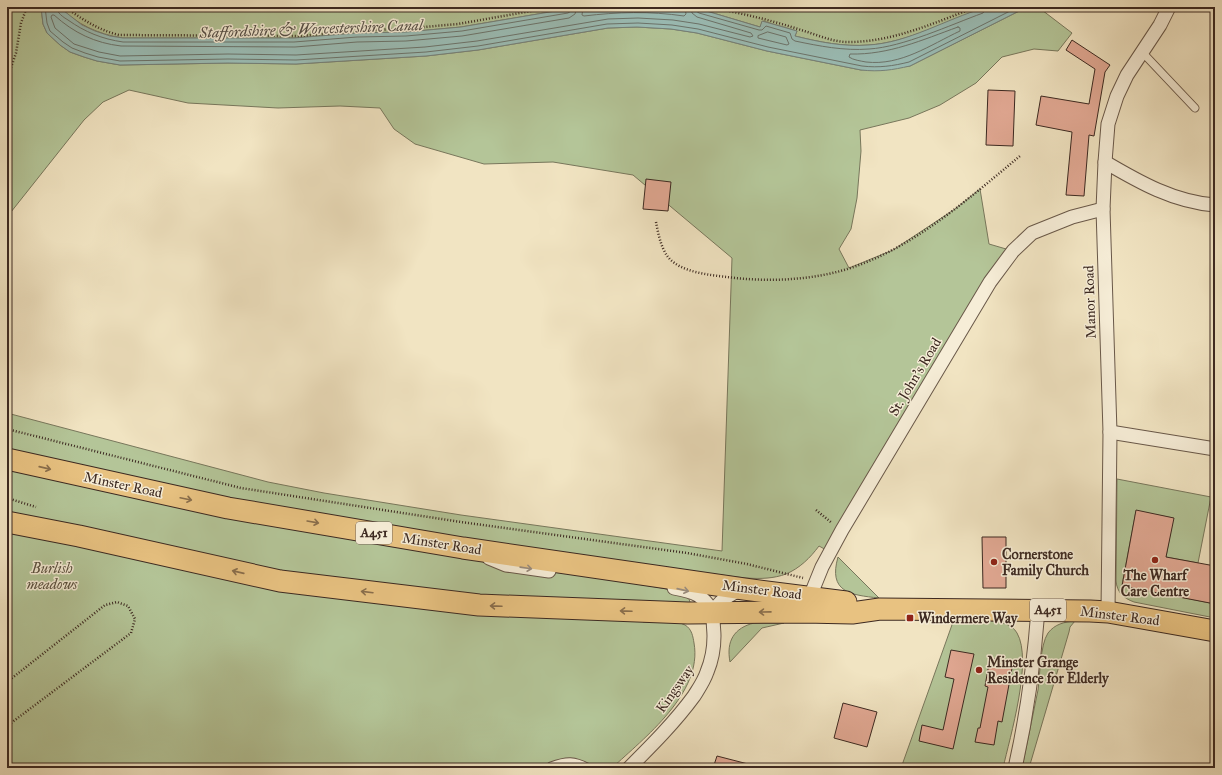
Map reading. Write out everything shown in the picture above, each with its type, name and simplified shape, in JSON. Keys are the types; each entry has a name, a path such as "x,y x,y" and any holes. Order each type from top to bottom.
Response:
{"main road":[{"name":"Minster Road","path":"7,459 228,508 463,548 744,589 810,597 852,613 880,609 1108,612 1215,631"},
{"name":"Minster Road","path":"7,522 79,536 280,581 479,605 714,613 810,597"}],"street":[{"name":"Manor Road","path":"1108,612 1110,432 1103,210 1108,124 1117,96 1127,75 1160,26 1169,7"},
{"path":"1105,162 1145,185 1184,200 1215,205"},
{"name":"St. John's Road","path":"810,597 842,530 990,282 1013,251 1032,233 1072,217 1103,210"},
{"path":"1110,432 1215,449"},
{"path":"463,548 506,565 686,590 707,601 714,613"},
{"path":"714,613 718,604 734,592 744,589"},
{"path":"1015,768 1032,680 1038,610"},
{"name":"Kingsway","path":"629,768 683,711 707,675 713,651 714,613"}],"lane":[{"path":"1142,52 1195,108"},
{"path":"550,768 551,766 562,762 573,761 589,768"}],"path":[{"path":"7,80 16,53 21,23 27,7"},
{"path":"65,7 94,27 105,32 119,35 285,36 458,24 554,7"},
{"path":"709,7 769,21 828,39 843,42 870,41 888,38 915,30 976,7"},
{"path":"656,222 662,245 668,257 681,267 701,274 749,280 800,279 824,275 849,268 893,250 955,209 1020,156"},
{"path":"7,429 241,488 461,522 687,553 747,564 787,574 810,597"},
{"path":"7,498 36,508"},
{"path":"816,510 842,530"},
{"path":"7,682 105,605 117,602 128,606 135,619 131,633 7,726"}],"green space":[{"name":"Burlish meadows","path":"7,7 41,7 43,24 47,33 60,45 70,52 84,57 120,65 228,63 296,64 426,56 478,50 608,28 637,27 671,29 697,33 767,51 861,70 910,66 1027,7 1038,7 1072,33 1058,51 1034,49 1002,57 976,83 940,105 909,118 860,130 861,151 857,198 851,229 839,249 849,268 893,250 955,209 980,189 989,244 1013,251 830,552 819,546 808,559 796,569 777,577 767,578 737,577 639,564 637,584 678,592 689,599 690,602 688,604 639,611 643,622 670,621 685,625 691,631 693,638 694,661 689,679 680,697 668,713 640,743 612,768 7,768 7,413 268,482 324,493 461,515 722,551 732,258 633,175 553,162 484,164 415,144 394,129 380,108 340,106 278,108 188,103 129,90 103,102 84,120 7,217"},
{"path":"59,7 579,7 461,27 406,32 357,33 294,38 123,38 96,31 80,23"},
{"path":"693,7 840,7 873,9 876,7 986,7 913,36 869,45 850,45 832,44 795,36 797,31 763,21 760,27"},
{"path":"1117,479 1211,497 1198,563 1166,557 1173,518 1136,511 1122,585 1215,604 1215,618 1134,602 1127,599 1119,591 1116,581"},
{"path":"838,557 879,598 851,593 844,590 839,585 836,578"},
{"path":"991,621 1002,623 1012,627 1015,630 1021,645 1023,661 1019,699 1003,768 901,768 953,622"},
{"path":"1075,621 1070,627 1029,768 1022,768 1038,690 1045,638 1051,630 1057,626 1063,623"},
{"path":"754,623 784,623 762,628 730,662 729,648 733,636 741,628"}],"water":[{"path":"41,7 59,7 82,25 110,36 123,38 294,38 357,33 406,32 461,27 579,7 693,7 760,27 762,21 797,31 795,36 804,38 832,44 868,45 898,40 988,7 1027,7 910,66 892,70 874,71 861,70 767,51 697,33 671,29 637,27 608,28 478,50 426,56 296,64 228,63 120,65 84,57 70,52 60,45 47,33 43,24"}],"building":[{"path":"1072,40 1110,65 1105,72 1094,136 1089,135 1084,196 1066,195 1072,132 1036,125 1041,96 1089,104 1095,69 1066,50"},
{"path":"988,90 1015,91 1013,146 986,145"},
{"path":"646,179 671,182 668,211 643,209"},
{"name":"The Wharf Care Centre","path":"1136,510 1174,518 1166,557 1215,566 1215,604 1122,586"},
{"name":"Cornerstone Family Church","path":"982,537 1006,537 1006,588 983,588"},
{"path":"951,650 974,654 953,749 919,741 922,725 943,730 954,679 945,677"},
{"path":"990,658 1013,663 1002,722 998,721 994,745 975,742 978,728 980,728 988,687 985,686"},
{"path":"843,703 877,712 867,747 834,738"},
{"path":"717,756 748,764 748,768 713,768"}],"place":[{"name":"The Wharf Care Centre","path":"1155,560"},
{"name":"Cornerstone Family Church","path":"994,562"},
{"name":"Windermere Way","path":"910,618"},
{"name":"Minster Grange Residence for Elderly","path":"979,670"}],"water label":[{"name":"Staffordshire & Worcestershire Canal","path":"311,29"}]}
